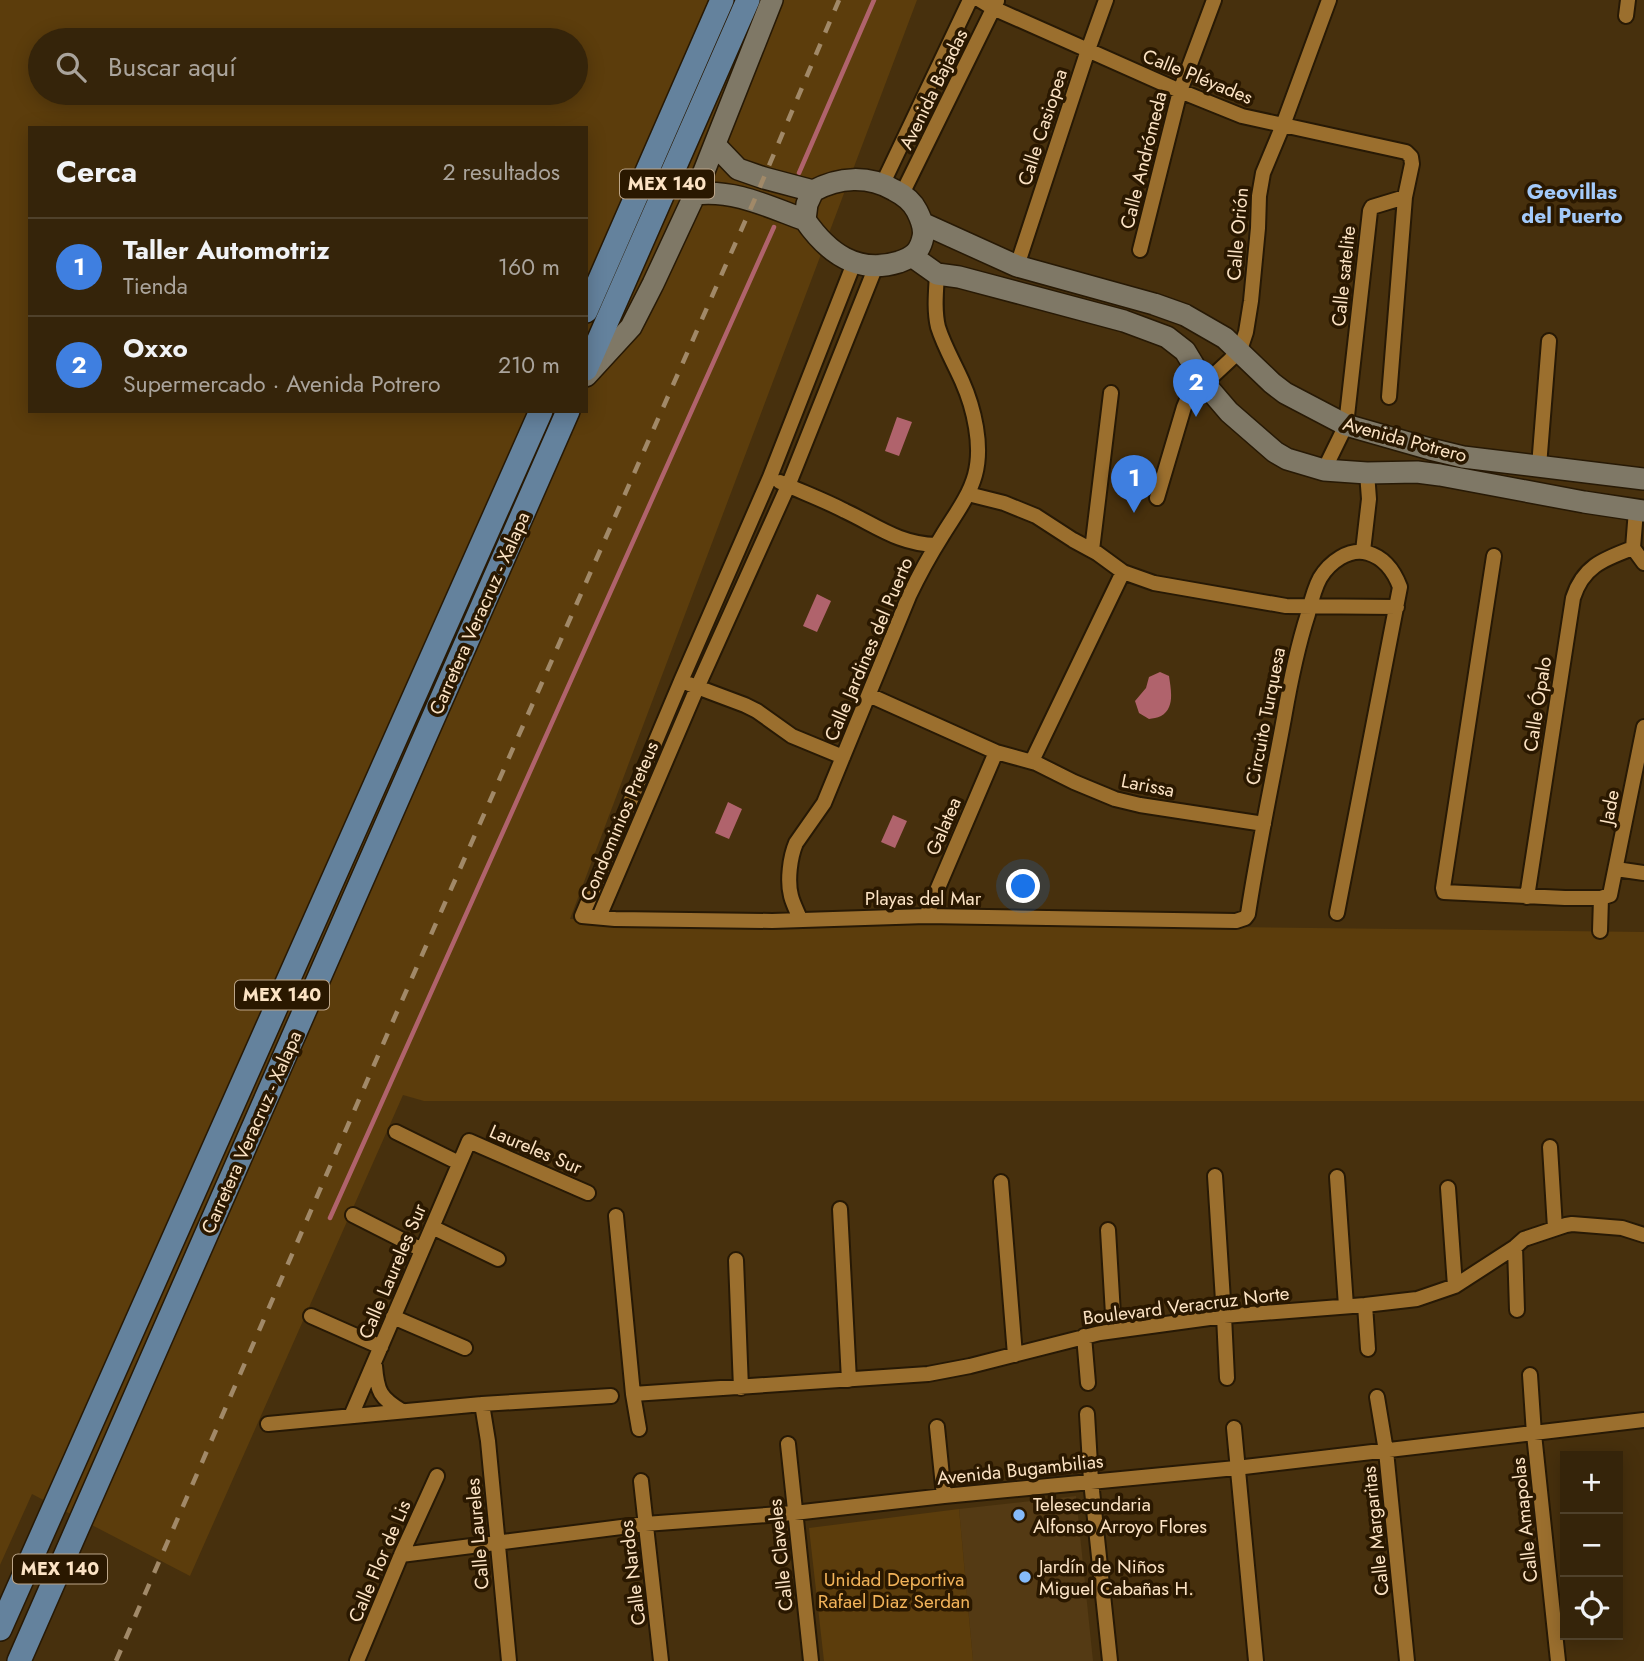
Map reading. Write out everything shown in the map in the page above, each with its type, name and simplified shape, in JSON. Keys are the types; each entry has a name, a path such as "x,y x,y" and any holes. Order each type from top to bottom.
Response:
{"main road":[{"name":"MEX 140","path":"588,306 722,0"},
{"name":"MEX 140","path":"588,364 748,0"},
{"name":"Carretera Veracruz - Xalapa","path":"0,1629 540,413"},
{"name":"Carretera Veracruz - Xalapa","path":"19,1661 567,413"}],"street":[{"path":"588,374 631,327 653,284 695,194 772,0"},
{"name":"Avenida Bajadas","path":"883,183 970,0"},
{"name":"Calle Pléyades","path":"980,0 995,4 1088,50 1242,116 1406,152 1411,157 1412,164 1405,197"},
{"name":"Calle Casiopea","path":"1017,267 1106,0"},
{"name":"Calle Andrómeda","path":"1140,250 1180,91 1214,0"},
{"name":"Calle Orión","path":"1157,498 1184,407 1192,394 1238,351 1246,332 1260,182 1329,0"},
{"path":"1626,16 1628,0"},
{"name":"Avenida Bajadas","path":"902,194 995,4"},
{"path":"715,145 738,169 813,191"},
{"path":"695,194 735,195 805,220 825,245 854,263 888,265 913,257 923,239 922,223 913,205 902,194 883,183 866,180 844,180 813,191 807,204 805,220"},
{"path":"1389,397 1405,197"},
{"name":"Calle satelite","path":"1346,425 1370,211 1373,207 1405,197"},
{"name":"Avenida Potrero","path":"922,223 1017,267 1185,315 1225,338 1285,393 1346,425 1446,454 1644,479"},
{"path":"913,257 937,274"},
{"name":"Condominios Preteus","path":"854,263 770,477 583,916 599,917 697,688 789,486 876,266"},
{"name":"Avenida Potrero","path":"937,274 966,279 1124,321 1167,337 1185,351 1205,384 1229,412 1275,452 1302,464 1324,470 1440,475 1640,511"},
{"name":"Calle Jardines del Puerto","path":"800,919 790,893 793,849 824,803 909,596 923,567 968,494 975,474 976,435 971,406 938,327 935,311 937,274"},
{"path":"1539,466 1549,341"},
{"path":"1092,550 1111,393"},
{"path":"1324,470 1346,425"},
{"path":"1337,912 1400,587 1395,573 1385,562 1363,551 1369,499 1367,473"},
{"path":"770,477 843,509 897,538 922,545 936,545"},
{"path":"968,494 1004,503 1036,516 1123,572 1154,583 1269,604 1397,607"},
{"path":"1640,511 1633,548 1644,563"},
{"name":"Calle Ópalo","path":"1527,897 1576,588 1594,565 1633,548"},
{"name":"Circuito Turquesa","path":"1247,916 1302,631 1319,580 1329,565 1350,554 1363,551"},
{"path":"1494,556 1444,892 1527,897 1606,896"},
{"path":"1032,761 1123,572"},
{"path":"681,681 745,705 792,736 843,757"},
{"name":"Larissa","path":"869,695 996,752 1032,761 1115,799 1264,824"},
{"name":"Jade","path":"1600,931 1606,896 1616,869 1638,785 1644,727"},
{"name":"Galatea","path":"926,916 996,752"},
{"path":"1616,869 1644,873"},
{"name":"Playas del Mar","path":"599,917 759,920 926,916 1236,921 1247,916"},
{"path":"396,1132 459,1163"},
{"name":"Calle Laureles Sur","path":"351,1416 469,1141"},
{"name":"Laureles Sur","path":"469,1141 589,1193"},
{"path":"1550,1147 1555,1228"},
{"path":"1215,1176 1227,1378"},
{"path":"1338,1177 1346,1306"},
{"path":"1001,1182 1015,1355"},
{"path":"1448,1188 1455,1286"},
{"path":"840,1209 849,1380"},
{"path":"353,1216 422,1250"},
{"path":"616,1216 633,1394 639,1429"},
{"name":"Boulevard Veracruz Norte","path":"633,1394 944,1371 1114,1331 1224,1315 1416,1299 1455,1286 1515,1248 1524,1239 1555,1228 1572,1224 1600,1225 1644,1235"},
{"path":"432,1227 498,1259"},
{"path":"1108,1230 1114,1331"},
{"path":"1515,1248 1517,1310"},
{"path":"736,1260 741,1388"},
{"path":"1365,1305 1368,1349"},
{"path":"311,1316 378,1354 376,1384 387,1402 402,1411"},
{"path":"393,1317 465,1348"},
{"path":"1084,1336 1088,1383"},
{"name":"Calle Amapolas","path":"1530,1375 1558,1661"},
{"path":"268,1424 482,1404 611,1396"},
{"name":"Calle Margaritas","path":"1377,1397 1386,1451 1407,1661"},
{"name":"Calle Laureles","path":"482,1404 488,1441 509,1661"},
{"path":"1087,1414 1091,1481 1110,1661"},
{"name":"Avenida Bugambilias","path":"401,1555 645,1524 794,1513 1236,1468 1644,1420"},
{"path":"937,1427 944,1496"},
{"path":"1234,1428 1256,1661"},
{"name":"Calle Claveles","path":"788,1444 811,1661"},
{"name":"Calle Flor de Lis","path":"357,1661 436,1476"},
{"name":"Calle Nardos","path":"641,1481 661,1661"}],"shaded area":[{"path":"897,417 912,422 899,456 885,451"},
{"path":"817,594 831,601 817,632 803,626"},
{"path":"1160,672 1169,676 1170,704 1161,716 1149,719 1139,713 1135,701 1146,688 1149,677"},
{"path":"728,802 742,809 729,839 715,833"},
{"path":"893,815 907,821 895,848 881,842"},
{"name":"Jardín de Niños Miguel Cabañas H.","path":"1076,1496 1093,1661 973,1661 959,1509"}],"green space":[{"path":"0,0 917,0 570,919 1644,932 1644,1101 424,1101 403,1095 190,1576 32,1494 0,1565"},
{"name":"Unidad Deportiva Rafael Diaz Serdan","path":"959,1509 973,1661 824,1661 809,1528"}],"waterway":[{"path":"799,173 874,0"},
{"path":"330,1218 774,227"}],"railway":[{"path":"116,1661 393,1021 754,201 839,0"}],"place":[{"name":"Oxxo","path":"1196,417"},
{"name":"Taller Automotriz","path":"1134,513"},
{"name":"Telesecundaria Alfonso Arroyo Flores","path":"1019,1515"},
{"name":"Jardín de Niños Miguel Cabañas H.","path":"1025,1577"}],"district":[{"name":"Geovillas del Puerto","path":"1572,204"}]}
